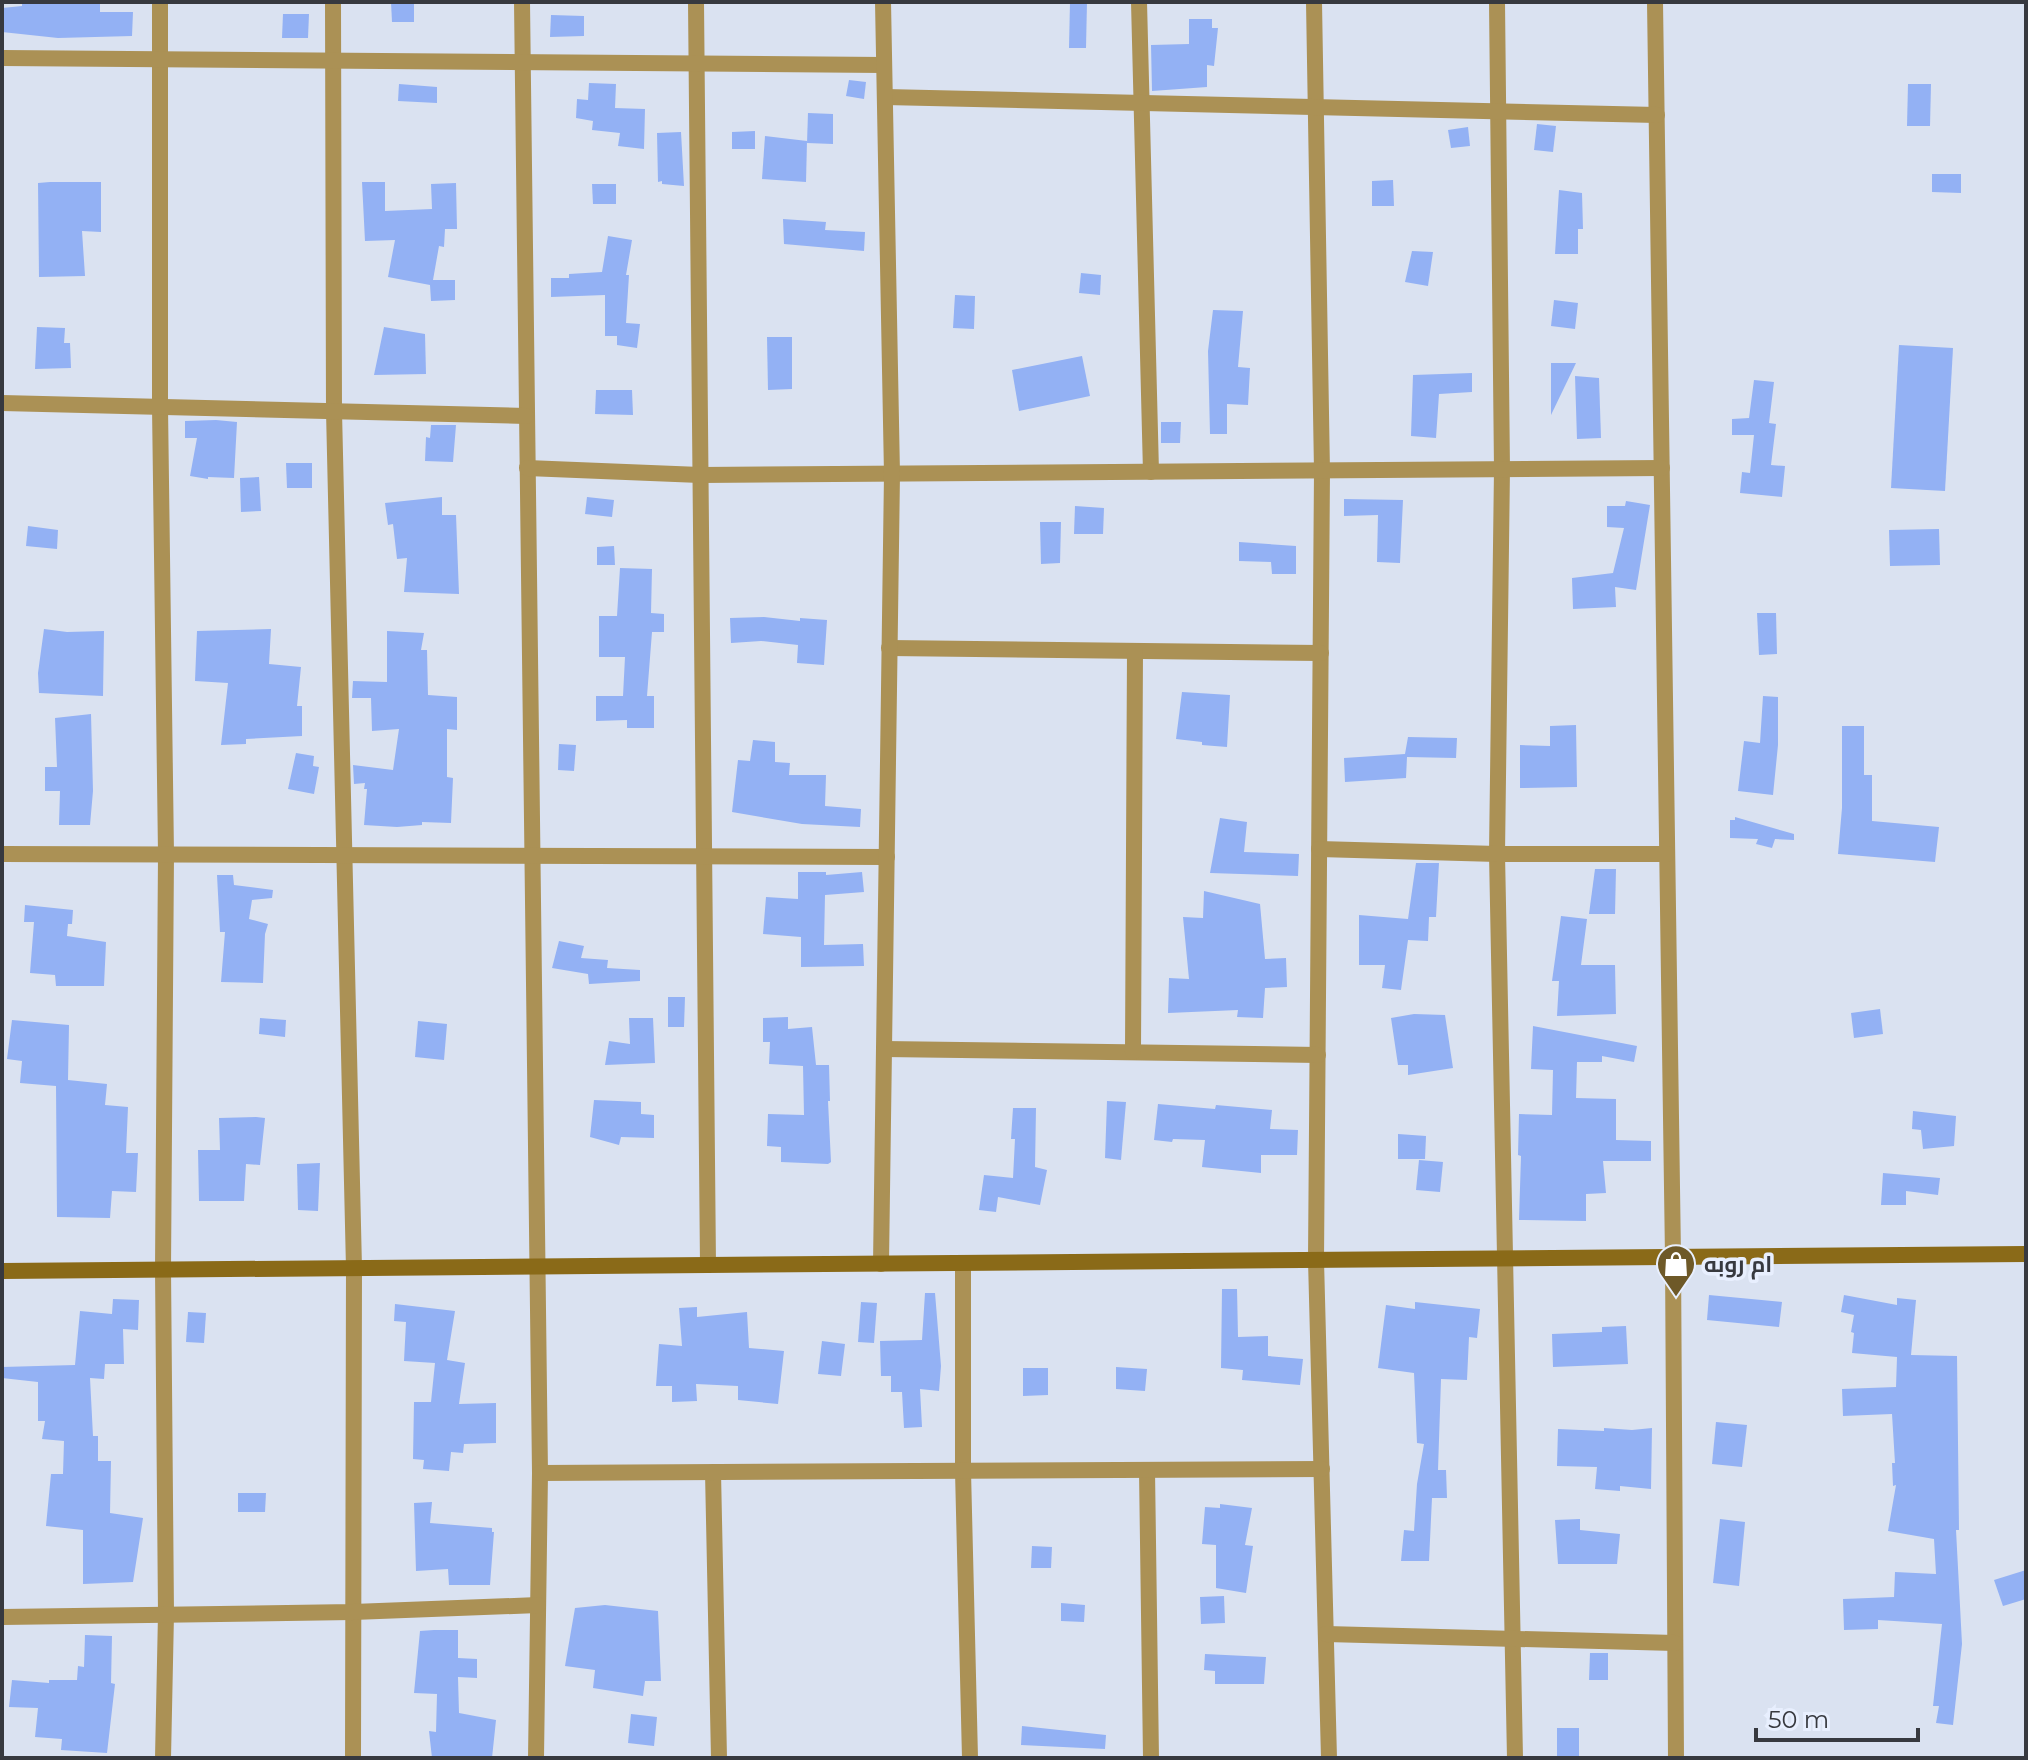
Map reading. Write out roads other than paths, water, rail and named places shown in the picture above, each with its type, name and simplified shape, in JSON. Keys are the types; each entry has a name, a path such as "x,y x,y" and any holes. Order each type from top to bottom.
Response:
{"main road":[{"path":"2,1271 2026,1254"}],"street":[{"path":"160,2 160,407 166,854 163,1269 166,1614 163,1758"},
{"path":"333,2 334,411 354,1268 353,1758"},
{"path":"522,2 540,1473 536,1758"},
{"path":"696,2 708,1265"},
{"path":"881,1264 892,474 883,2"},
{"path":"1139,2 1151,472"},
{"path":"1314,2 1322,471 1316,1260 1329,1758"},
{"path":"1497,2 1502,469 1497,854 1515,1758"},
{"path":"1655,2 1673,1257 1676,1758"},
{"path":"2,58 884,65"},
{"path":"885,97 1657,115"},
{"path":"2,403 526,416"},
{"path":"527,468 700,475 1662,468"},
{"path":"889,648 1321,653"},
{"path":"1133,1052 1135,651"},
{"path":"1319,849 1497,854 1667,854"},
{"path":"2,854 887,857"},
{"path":"884,1049 1318,1055"},
{"path":"963,1263 963,1471 970,1758"},
{"path":"540,1473 1322,1469"},
{"path":"1147,1470 1151,1758"},
{"path":"713,1472 719,1758"},
{"path":"2,1617 353,1612 538,1605"},
{"path":"1326,1634 1675,1643"}],"place":[{"name":"ام روبه","path":"1676,1298"}]}
